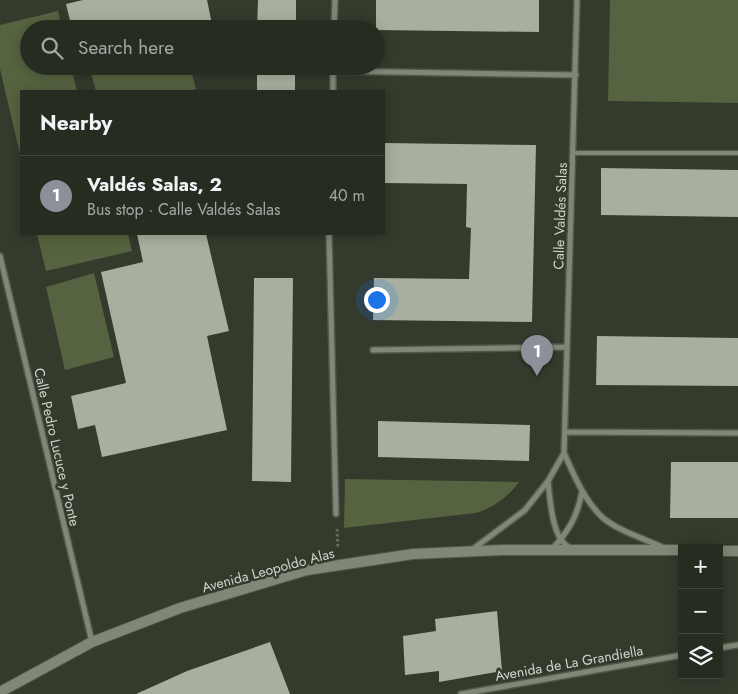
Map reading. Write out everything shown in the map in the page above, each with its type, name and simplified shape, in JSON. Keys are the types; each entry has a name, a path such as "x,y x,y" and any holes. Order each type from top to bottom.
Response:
{"main road":[{"name":"Avenida Leopoldo Alas","path":"0,692 92,642 180,608 307,570 414,554 550,550 678,550"},
{"path":"723,551 738,551"}],"street":[{"path":"334,20 335,0"},
{"name":"Calle Valdés Salas","path":"468,552 524,510 548,482 564,453 577,0"},
{"path":"385,69 576,75"},
{"path":"333,75 333,90"},
{"path":"330,235 336,514"},
{"name":"Calle Pedro Lucuce y Ponte","path":"0,256 92,642"},
{"path":"373,350 566,347"},
{"path":"566,432 738,433"},
{"path":"564,453 582,491 603,518 619,528 668,550"},
{"path":"548,482 553,519 561,540 564,545 577,550"},
{"path":"550,550 561,540 575,519 582,491"},
{"path":"723,647 738,645"},
{"name":"Avenida de La Grandiella","path":"461,694 678,656"}],"lane":[{"path":"573,153 738,153"}],"path":[{"path":"336,514 339,564"}],"green space":[{"path":"610,0 738,0 738,103 608,101"},
{"path":"58,11 60,20 21,20"},
{"path":"20,20 20,75 73,75 77,90 20,90 20,154 0,69 0,25"},
{"path":"92,75 192,75 196,89 192,90 96,90"},
{"path":"37,235 128,235 132,251 46,271"},
{"path":"94,273 114,357 65,370 46,287"},
{"path":"345,479 519,482 500,501 476,513 344,528"}],"building":[{"path":"83,0 207,0 211,20 70,20 66,4"},
{"path":"258,0 296,0 296,20 257,20"},
{"path":"376,0 539,0 539,32 385,30 385,20 376,20"},
{"path":"257,75 295,75 295,90 257,90"},
{"path":"385,143 536,145 532,322 373,320 374,278 469,279 471,228 466,227 467,184 385,183"},
{"path":"601,168 738,170 738,217 601,215"},
{"path":"137,235 206,235 229,331 207,336 227,430 102,457 95,425 78,429 71,396 126,383 101,272 143,262"},
{"path":"254,278 293,278 291,482 252,481"},
{"path":"597,336 738,338 738,386 596,385"},
{"path":"378,421 530,425 529,461 378,457"},
{"path":"671,462 738,462 738,518 670,518"},
{"path":"497,611 502,671 439,682 439,671 405,675 403,636 436,631 435,619"},
{"path":"270,642 290,694 136,694 187,671"}],"place":[{"name":"Valdés Salas, 2","path":"537,376"}]}
